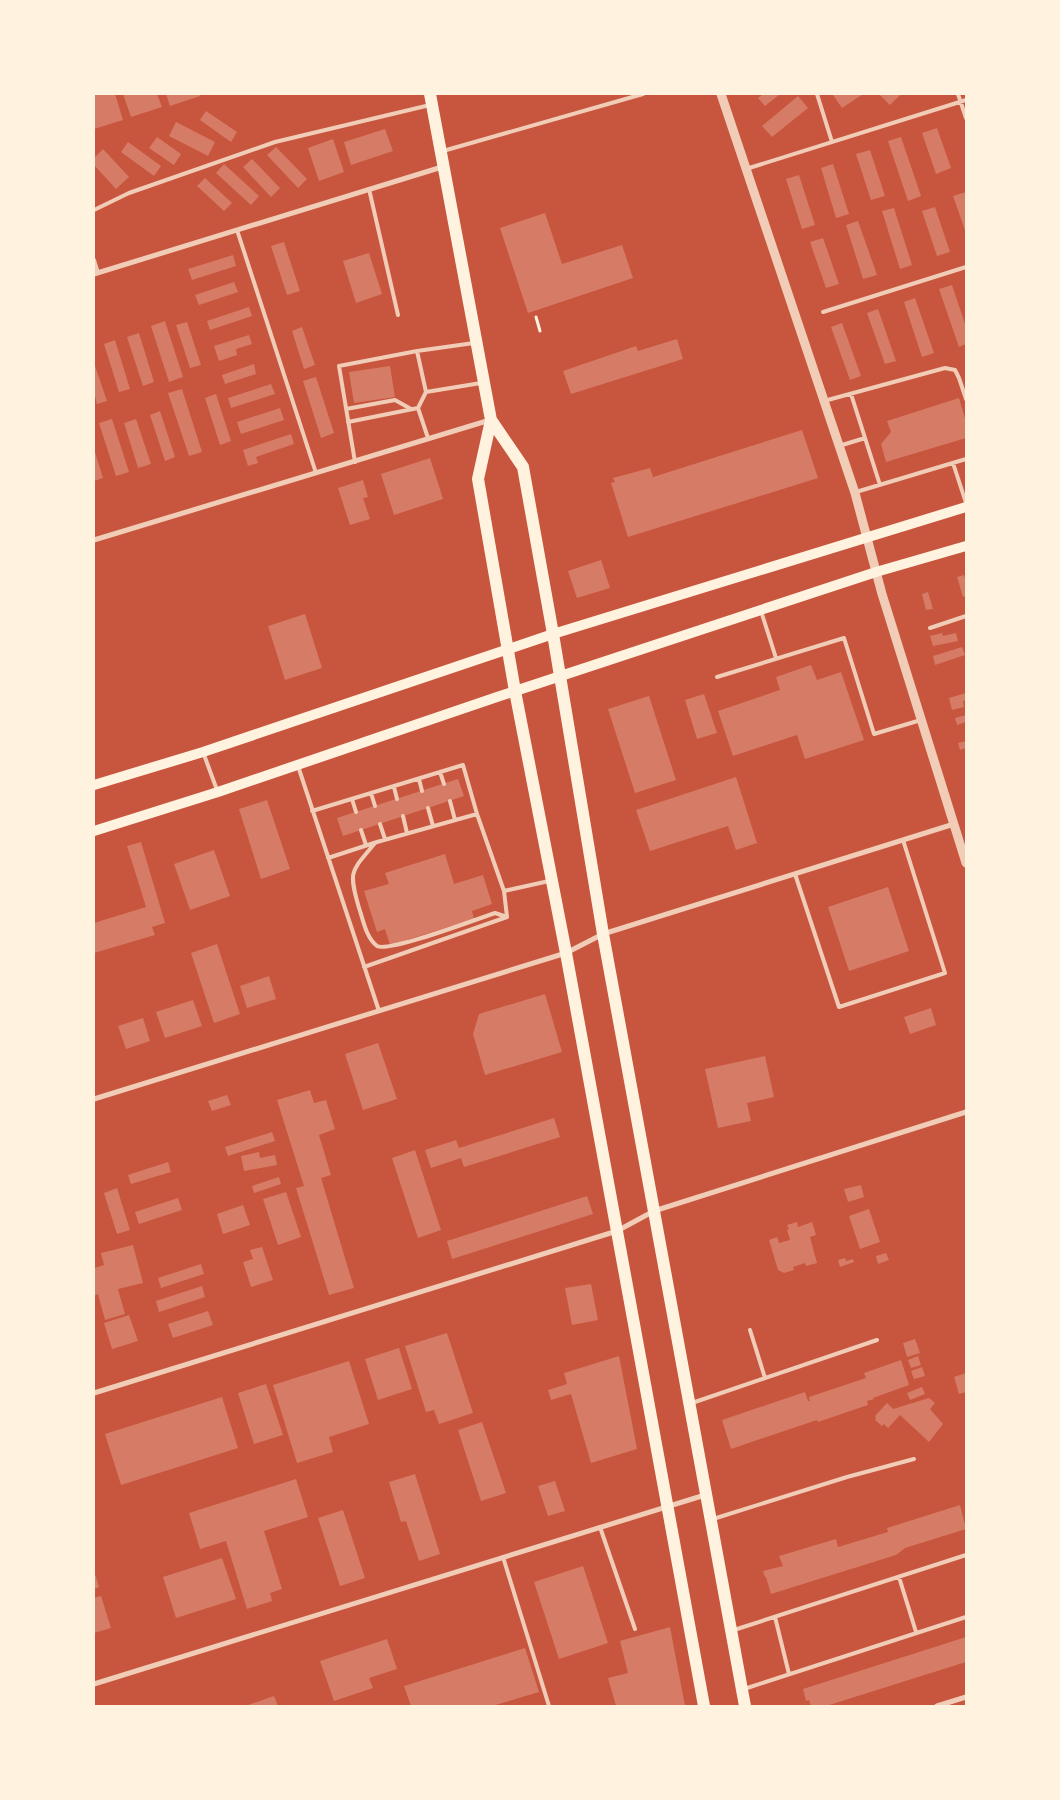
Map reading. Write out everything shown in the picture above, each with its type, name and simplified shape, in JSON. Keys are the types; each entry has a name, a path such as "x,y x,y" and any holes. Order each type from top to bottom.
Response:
{"main road":[{"path":"431,99 491,420 478,479 515,690 566,953 704,1706"},
{"path":"491,420 523,467 603,934 745,1706"},
{"path":"94,785 203,752 553,634 966,505"},
{"path":"94,831 218,792 515,690 560,677 876,572 966,546"}],"street":[{"path":"721,94 855,493 876,572 921,720 954,824 962,837 966,863"},
{"path":"96,273 443,167"},
{"path":"94,540 491,420"},
{"path":"94,1099 566,953 603,934 954,824"},
{"path":"94,1393 616,1231 654,1211 966,1112"},
{"path":"94,1684 706,1495"},
{"path":"937,1706 966,1697"}],"lane":[{"path":"440,152 643,94"},
{"path":"817,94 832,142"},
{"path":"958,94 966,118"},
{"path":"94,210 129,193 275,142 431,99"},
{"path":"746,169 966,100"},
{"path":"369,189 398,315"},
{"path":"237,230 316,473"},
{"path":"94,260 96,273"},
{"path":"823,312 966,267"},
{"path":"355,462 339,366 417,351 476,343"},
{"path":"348,422 418,408 426,392 417,351"},
{"path":"824,401 945,368 955,370 966,399"},
{"path":"426,392 485,383"},
{"path":"851,394 880,485"},
{"path":"346,409 394,400 412,410"},
{"path":"418,408 428,438"},
{"path":"839,446 865,438"},
{"path":"855,493 966,459"},
{"path":"953,463 966,505"},
{"path":"761,611 776,658"},
{"path":"930,628 966,616"},
{"path":"717,676 844,638 874,734 921,720"},
{"path":"203,752 218,792"},
{"path":"298,764 379,1011"},
{"path":"312,811 464,765 477,814 504,890 507,917"},
{"path":"440,772 444,784"},
{"path":"419,779 422,790"},
{"path":"394,786 397,799"},
{"path":"372,793 376,806"},
{"path":"352,799 356,812"},
{"path":"450,801 455,820"},
{"path":"428,808 433,826"},
{"path":"328,858 385,839 477,814"},
{"path":"403,816 407,833"},
{"path":"380,824 385,839"},
{"path":"361,830 366,845"},
{"path":"795,874 839,1008 945,973 903,840"},
{"path":"377,842 354,869 352,883 362,919 371,940 378,947 385,948 411,942 495,913 507,917"},
{"path":"504,890 552,881"},
{"path":"364,967 507,917"},
{"path":"750,1330 765,1378"},
{"path":"690,1404 877,1340"},
{"path":"711,1520 847,1477 914,1459"},
{"path":"600,1527 635,1629"},
{"path":"731,1631 966,1556"},
{"path":"503,1557 549,1706"},
{"path":"899,1577 916,1632"},
{"path":"775,1617 789,1674"},
{"path":"742,1689 966,1617"}],"path":[{"path":"536,317 540,331"}],"building":[{"path":"94,94 115,94 123,120 94,129"},
{"path":"123,94 157,94 162,107 131,117"},
{"path":"166,94 200,94 200,96 170,106"},
{"path":"763,94 780,94 765,106 758,98"},
{"path":"863,94 842,108 833,95"},
{"path":"879,94 901,94 890,105"},
{"path":"798,96 808,108 772,137 762,126"},
{"path":"206,111 237,132 231,142 200,120"},
{"path":"176,122 215,142 208,156 169,136"},
{"path":"937,128 951,168 936,174 922,133"},
{"path":"385,129 393,151 351,165 344,142"},
{"path":"157,137 181,154 174,165 149,148"},
{"path":"901,137 921,196 908,201 888,141"},
{"path":"333,139 344,172 319,181 308,148"},
{"path":"128,142 161,166 154,176 121,152"},
{"path":"276,147 307,179 298,188 267,155"},
{"path":"103,149 129,177 116,189 94,165 94,158"},
{"path":"870,150 885,196 871,200 856,154"},
{"path":"252,159 280,188 271,197 243,167"},
{"path":"224,164 259,196 251,205 216,173"},
{"path":"833,164 849,214 836,218 821,168"},
{"path":"799,175 815,225 802,229 786,179"},
{"path":"205,178 232,203 224,211 197,186"},
{"path":"966,192 966,233 953,196"},
{"path":"935,207 950,252 937,256 922,211"},
{"path":"894,208 912,265 900,269 882,211"},
{"path":"545,213 562,264 622,245 633,278 528,313 500,228"},
{"path":"858,221 877,275 863,279 846,225"},
{"path":"823,238 839,284 826,288 810,242"},
{"path":"284,242 300,291 287,295 271,246"},
{"path":"369,253 382,294 356,303 343,261"},
{"path":"233,255 236,266 192,280 188,269"},
{"path":"234,282 238,292 199,305 195,295"},
{"path":"952,285 966,327 966,344 959,347 939,289"},
{"path":"915,298 934,353 922,357 904,302"},
{"path":"249,307 252,316 210,330 207,321"},
{"path":"878,309 896,361 885,364 867,313"},
{"path":"165,321 183,377 169,382 151,326"},
{"path":"187,322 201,365 190,368 176,325"},
{"path":"842,323 861,376 850,380 831,327"},
{"path":"302,327 315,365 304,369 292,331"},
{"path":"139,333 154,382 143,386 127,337"},
{"path":"249,335 252,344 236,349 237,355 219,361 214,346"},
{"path":"677,339 683,359 571,394 563,371 636,346 638,351"},
{"path":"115,340 130,389 119,392 104,344"},
{"path":"94,363 107,401 97,404 94,392"},
{"path":"254,364 256,374 225,384 222,375"},
{"path":"390,366 395,397 354,403 349,372"},
{"path":"316,377 334,433 321,438 303,381"},
{"path":"271,384 275,394 231,408 228,398"},
{"path":"182,389 202,452 189,456 168,393"},
{"path":"216,394 231,441 220,445 205,398"},
{"path":"959,398 966,422 966,438 886,462 881,444 891,432 887,421"},
{"path":"280,408 284,420 241,434 237,422"},
{"path":"160,411 175,457 165,461 150,415"},
{"path":"112,419 129,472 116,476 99,423"},
{"path":"136,419 151,464 138,468 124,423"},
{"path":"802,430 818,478 628,537 611,483 615,482 613,478 650,468 653,477"},
{"path":"291,434 294,444 256,457 258,463 248,466 243,450"},
{"path":"94,449 103,478 94,481"},
{"path":"430,458 443,499 394,515 381,474"},
{"path":"363,480 368,497 363,498 370,519 350,525 338,488"},
{"path":"601,560 610,588 577,598 568,571"},
{"path":"964,575 966,596 963,597 957,577"},
{"path":"928,592 933,609 926,610 922,594"},
{"path":"305,614 322,668 285,680 268,626"},
{"path":"942,633 943,636 956,633 958,641 933,646 930,636"},
{"path":"962,647 965,655 935,665 933,656"},
{"path":"811,665 817,680 841,672 864,740 805,759 797,735 733,756 718,711 780,690 776,677"},
{"path":"966,693 966,700 963,701 964,707 952,710 949,698"},
{"path":"704,694 717,733 697,739 685,700"},
{"path":"649,696 676,780 635,793 608,709"},
{"path":"966,715 966,722 957,725 955,718"},
{"path":"966,741 966,748 960,750 958,743"},
{"path":"736,777 757,843 736,850 728,826 650,851 636,810"},
{"path":"458,779 464,796 343,836 337,818"},
{"path":"267,800 290,869 261,879 239,809"},
{"path":"141,842 165,923 152,927 155,935 94,953 94,923 146,907 127,846"},
{"path":"214,850 230,896 190,910 174,864"},
{"path":"445,854 454,884 483,875 492,904 472,911 474,919 390,945 385,929 377,932 364,891 389,884 385,873"},
{"path":"888,887 909,951 849,971 828,907"},
{"path":"217,944 240,1014 214,1023 191,953"},
{"path":"269,976 276,999 247,1008 240,986"},
{"path":"545,994 562,1052 485,1075 473,1034 479,1014"},
{"path":"193,1000 202,1026 165,1038 156,1012"},
{"path":"931,1008 936,1025 910,1034 904,1017"},
{"path":"143,1018 150,1041 126,1049 118,1026"},
{"path":"378,1043 397,1099 363,1110 345,1054"},
{"path":"765,1056 774,1097 747,1103 751,1121 718,1128 705,1069"},
{"path":"310,1090 314,1103 326,1100 335,1129 319,1135 331,1175 321,1178 354,1288 329,1295 296,1188 304,1186 277,1100"},
{"path":"227,1095 231,1105 212,1111 208,1101"},
{"path":"554,1118 560,1137 464,1167 461,1158 431,1168 425,1150 456,1140 459,1148"},
{"path":"272,1132 275,1141 228,1156 225,1147"},
{"path":"415,1150 441,1230 418,1238 392,1158"},
{"path":"259,1152 260,1158 275,1155 277,1165 244,1171 241,1156"},
{"path":"168,1162 171,1172 131,1184 128,1175"},
{"path":"279,1177 281,1184 254,1193 252,1186"},
{"path":"861,1185 864,1197 848,1202 844,1189"},
{"path":"117,1188 130,1230 117,1234 104,1193"},
{"path":"286,1192 301,1237 278,1245 263,1199"},
{"path":"587,1196 593,1214 452,1259 447,1241"},
{"path":"178,1198 182,1210 139,1224 135,1212"},
{"path":"243,1205 250,1225 223,1234 217,1214"},
{"path":"869,1209 880,1242 860,1249 849,1216"},
{"path":"797,1222 798,1227 812,1222 816,1235 810,1237 817,1263 806,1266 805,1263 793,1267 794,1270 784,1273 778,1270 769,1240 777,1237 779,1243 790,1240 787,1225"},
{"path":"133,1245 143,1283 118,1289 125,1314 105,1320 98,1294 94,1296 94,1268 104,1265 101,1253"},
{"path":"262,1247 273,1280 251,1287 243,1262 253,1259 250,1250"},
{"path":"886,1253 889,1260 878,1264 876,1256"},
{"path":"845,1258 846,1261 853,1259 854,1262 840,1267 838,1260"},
{"path":"201,1264 204,1274 161,1288 158,1278"},
{"path":"591,1284 598,1320 572,1325 565,1288"},
{"path":"202,1286 205,1297 159,1312 156,1301"},
{"path":"208,1311 213,1325 173,1338 168,1324"},
{"path":"129,1315 138,1341 112,1349 104,1323"},
{"path":"447,1333 473,1413 439,1424 434,1410 426,1412 405,1346"},
{"path":"915,1339 920,1353 907,1357 903,1343"},
{"path":"399,1348 412,1389 378,1400 365,1359"},
{"path":"619,1356 637,1449 591,1463 571,1394 551,1400 548,1390 567,1384 564,1373"},
{"path":"918,1356 921,1365 911,1368 908,1360"},
{"path":"901,1360 909,1385 873,1398 867,1401 868,1405 731,1449 722,1420 805,1392 808,1401 810,1401 809,1397 866,1378 864,1373"},
{"path":"349,1361 369,1424 329,1437 333,1452 297,1463 273,1385"},
{"path":"922,1367 925,1376 914,1379 911,1371"},
{"path":"966,1373 966,1392 959,1394 954,1377"},
{"path":"266,1384 283,1435 254,1444 238,1393"},
{"path":"922,1387 925,1394 910,1400 907,1393"},
{"path":"222,1397 238,1448 121,1485 105,1434"},
{"path":"929,1398 935,1403 930,1409 943,1424 929,1442 900,1415 888,1428 875,1420 875,1416 887,1403 893,1409"},
{"path":"482,1422 506,1493 481,1501 458,1430"},
{"path":"415,1474 440,1554 419,1561 406,1521 401,1522 389,1482"},
{"path":"296,1479 308,1517 264,1531 282,1589 270,1593 272,1601 247,1609 226,1541 200,1549 189,1513"},
{"path":"555,1481 565,1511 548,1516 538,1486"},
{"path":"960,1505 966,1529 905,1548 896,1555 771,1594 763,1571 783,1566 779,1556 836,1539 838,1547 888,1532 887,1528"},
{"path":"343,1510 365,1578 340,1586 318,1518"},
{"path":"222,1558 236,1599 176,1618 163,1577"},
{"path":"583,1566 608,1643 559,1659 534,1582"},
{"path":"94,1571 99,1587 94,1589"},
{"path":"101,1596 111,1628 94,1633 94,1598"},
{"path":"670,1627 685,1706 616,1706 608,1678 628,1673 620,1641"},
{"path":"966,1637 966,1662 826,1706 811,1706 809,1700 806,1701 803,1689"},
{"path":"387,1639 397,1669 369,1678 373,1688 334,1701 320,1661"},
{"path":"525,1648 539,1692 492,1706 411,1706 404,1686"},
{"path":"274,1696 278,1706 245,1706"}]}
